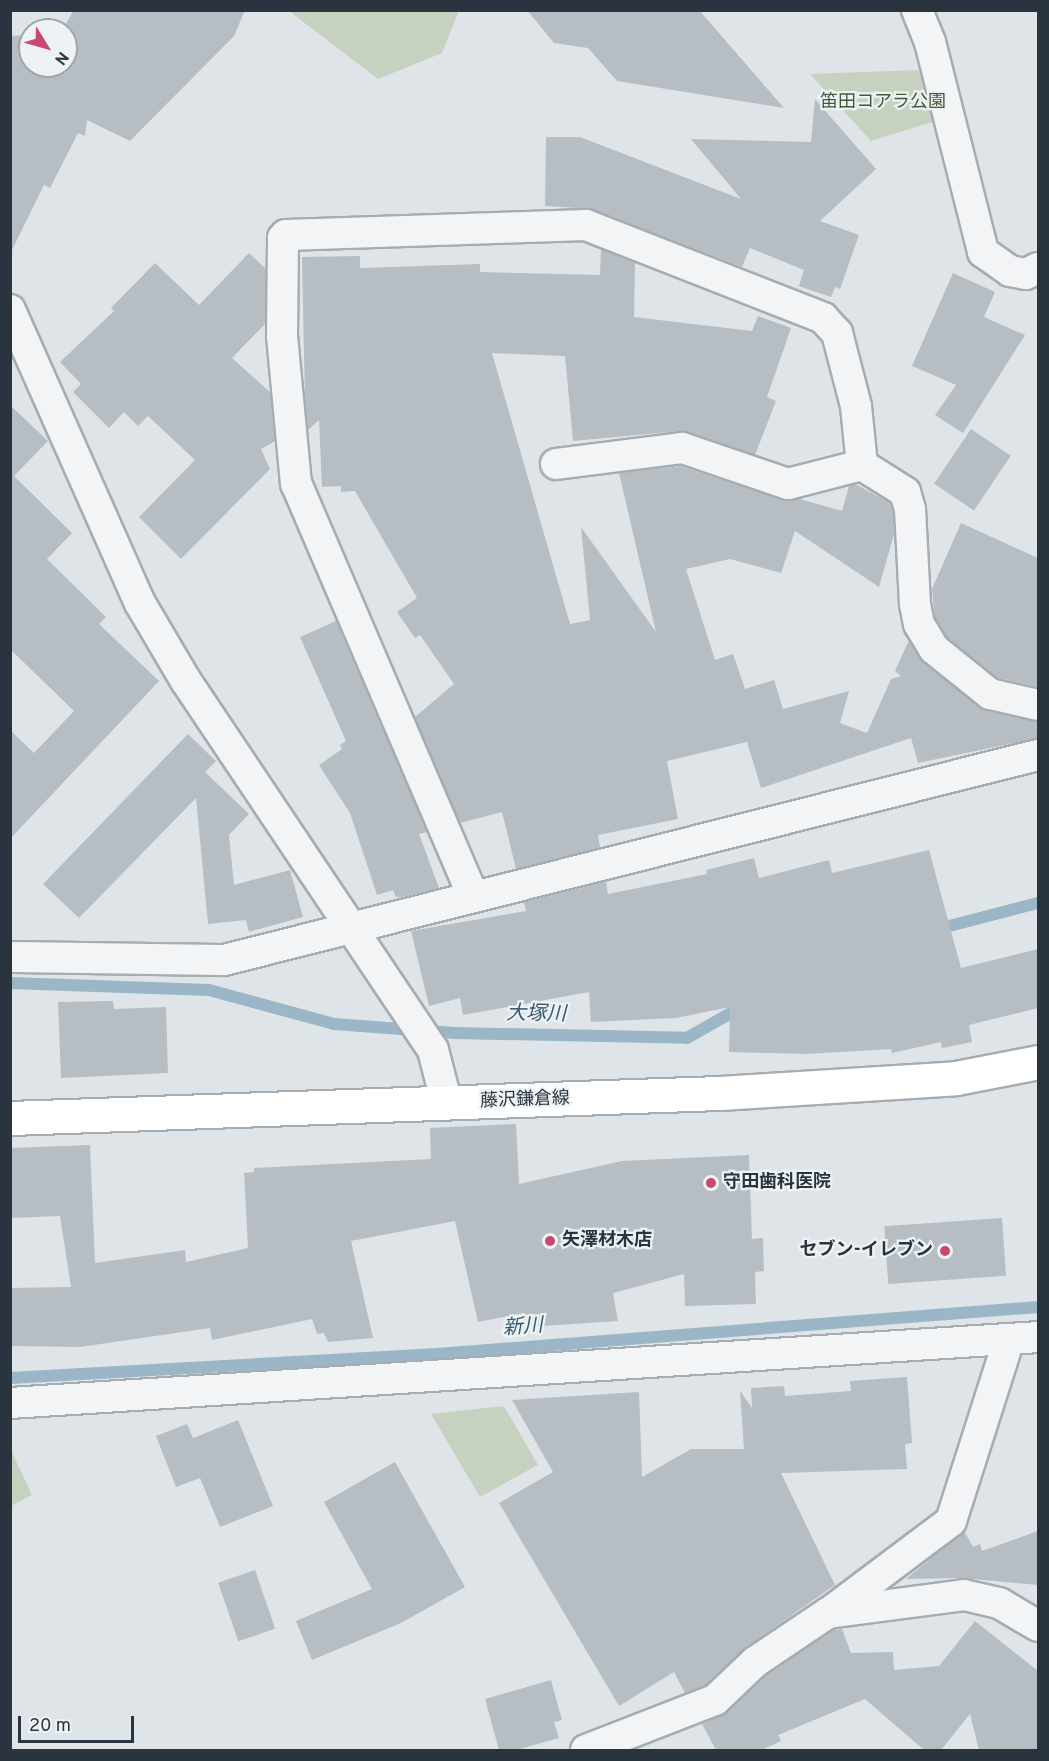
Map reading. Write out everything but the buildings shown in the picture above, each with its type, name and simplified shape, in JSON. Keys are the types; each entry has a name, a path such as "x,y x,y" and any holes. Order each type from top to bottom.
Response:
{"main road":[{"name":"藤沢鎌倉線","path":"10,1118 447,1104 956,1078 1038,1062"}],"street":[{"path":"918,10 930,42 983,252 1010,271 1026,274 1038,268"},
{"path":"473,896 296,484 282,336 283,238 286,234 586,225 823,318 837,333 856,406 862,465"},
{"path":"10,310 140,603 186,681 433,1050 447,1104"},
{"path":"556,464 682,448 788,484 862,465 905,492 910,509 915,604 919,624 934,649 990,694 1038,705"},
{"path":"10,957 224,960 1038,755"},
{"path":"10,1403 1038,1337"},
{"path":"586,1750 715,1700 764,1656 828,1614 951,1521 1009,1339"},
{"path":"828,1614 964,1595 999,1603 1038,1626"}],"green space":[{"path":"289,11 459,11 442,53 378,79"},
{"name":"笛田コアラ公園","path":"918,70 929,87 935,121 871,141 810,74"},
{"path":"504,1406 538,1465 480,1497 431,1414"},
{"path":"10,1448 32,1495 11,1506 10,1506"}],"waterway":[{"name":"大塚川","path":"934,930 1038,903"},
{"name":"大塚川","path":"10,983 209,990 334,1024 455,1033 687,1038 743,1006"},
{"name":"新川","path":"10,1378 437,1354 1038,1307"}],"place":[{"name":"守田歯科医院","path":"711,1183"},
{"name":"矢澤材木店","path":"550,1241"},
{"name":"セブン-イレブン","path":"945,1251"}]}
